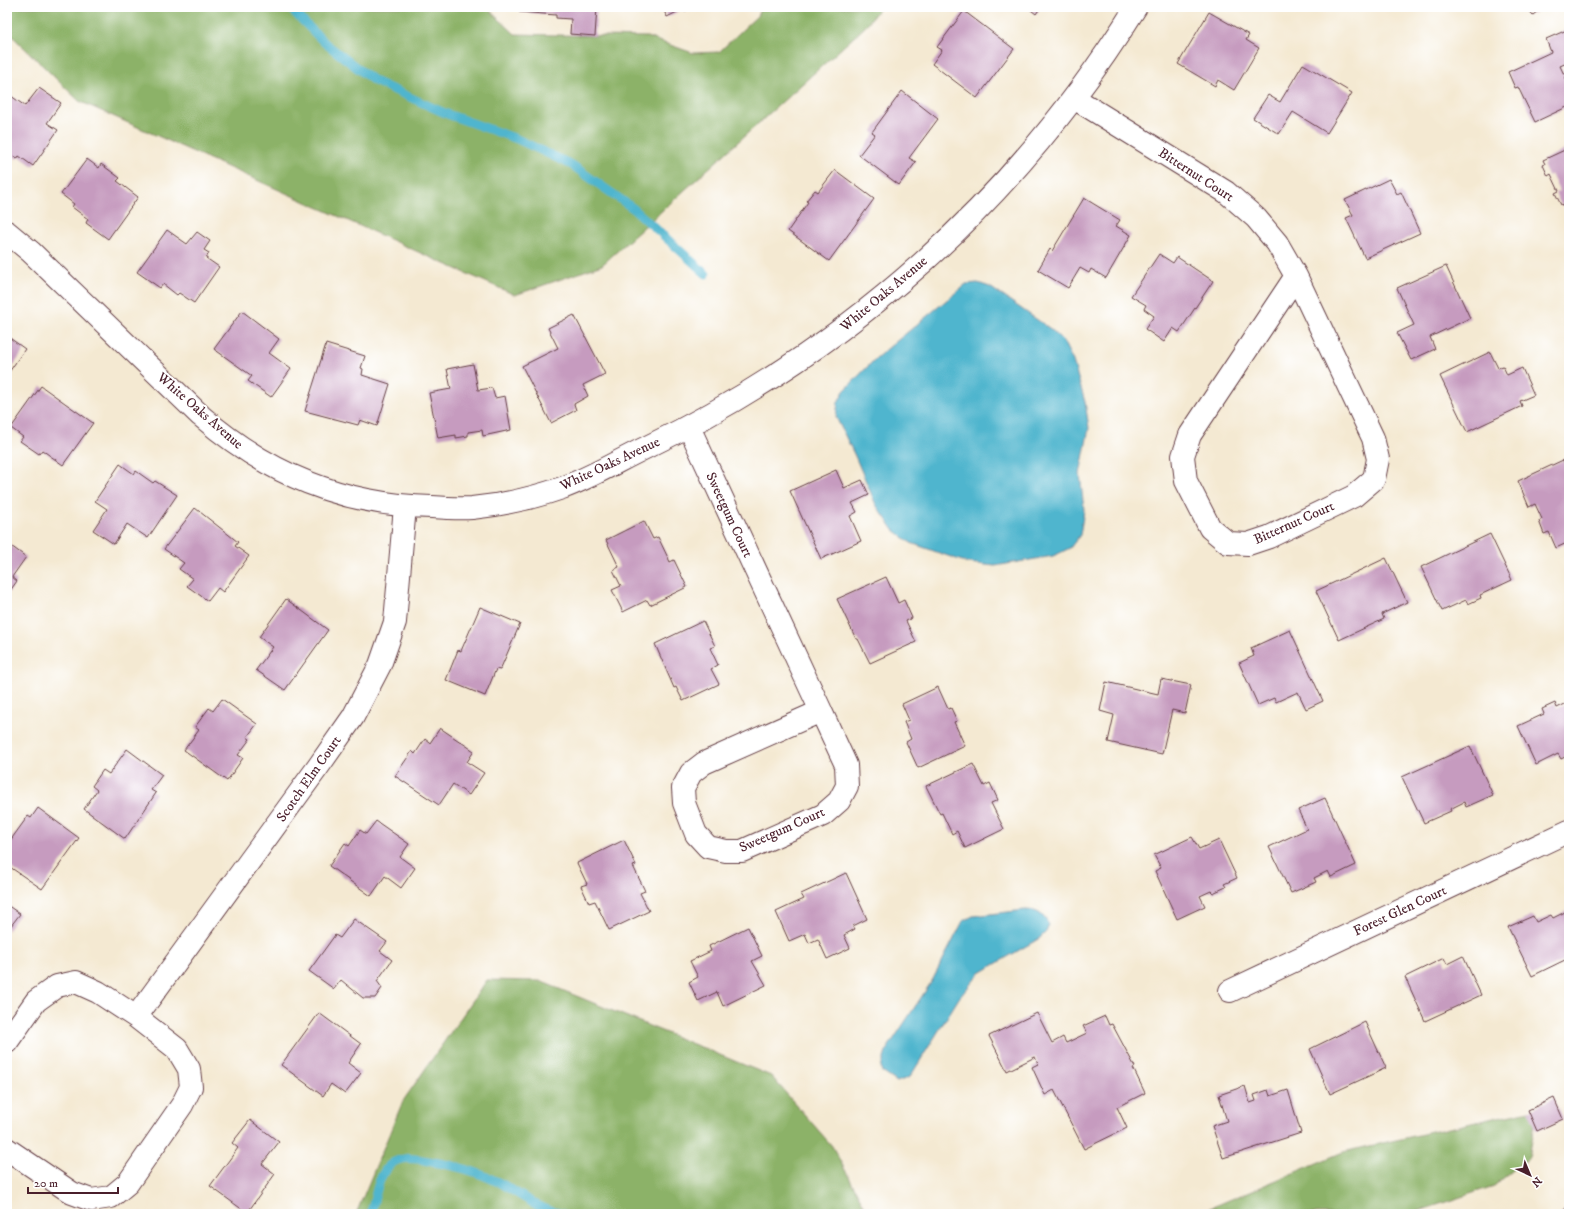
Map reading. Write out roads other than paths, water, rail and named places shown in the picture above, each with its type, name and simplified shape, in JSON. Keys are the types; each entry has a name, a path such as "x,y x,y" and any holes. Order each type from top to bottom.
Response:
{"street":[{"name":"White Oaks Avenue","path":"7,232 31,252 201,416 224,436 249,454 302,481 349,496 405,506 470,508 510,502 563,488 688,427 784,371 850,323 913,272 976,212 1041,141 1110,49 1136,7"},
{"name":"Bitternut Court","path":"1074,98 1226,192 1256,218 1273,238 1296,276 1373,438 1378,459 1374,479 1354,496 1269,537 1248,544 1228,542 1210,528 1186,480 1183,456 1190,435 1296,276"},
{"name":"Sweetgum Court","path":"688,427 821,711 846,765 847,786 839,801 823,815 742,851 726,852 708,847 696,834 684,803 683,788 691,773 704,763 821,711"},
{"name":"Scotch Elm Court","path":"136,1018 318,767 356,710 380,665 395,622 405,506"},
{"name":"Forest Glen Court","path":"1230,991 1569,831"},
{"path":"7,1042 36,1001 57,986 76,982 98,992 136,1018 177,1050 189,1068 191,1087 182,1105 128,1183 111,1197 91,1200 72,1193 7,1149"}],"water":[{"path":"978,283 990,287 1052,330 1063,341 1073,361 1085,402 1089,428 1080,474 1084,510 1080,535 1070,548 1053,556 995,566 968,563 911,543 894,530 876,505 836,417 838,402 844,391 876,358 966,284"},
{"path":"1025,910 1040,913 1045,918 1049,925 1046,932 1040,938 980,973 959,998 910,1077 897,1082 882,1072 881,1068 887,1049 932,981 963,921 973,916"}],"waterway":[{"path":"289,7 325,43 374,81 447,114 517,139 572,165 634,209 706,274"},
{"path":"370,1214 380,1179 386,1169 395,1161 406,1159 422,1160 456,1167 482,1175 500,1183 545,1209 562,1214"}]}
